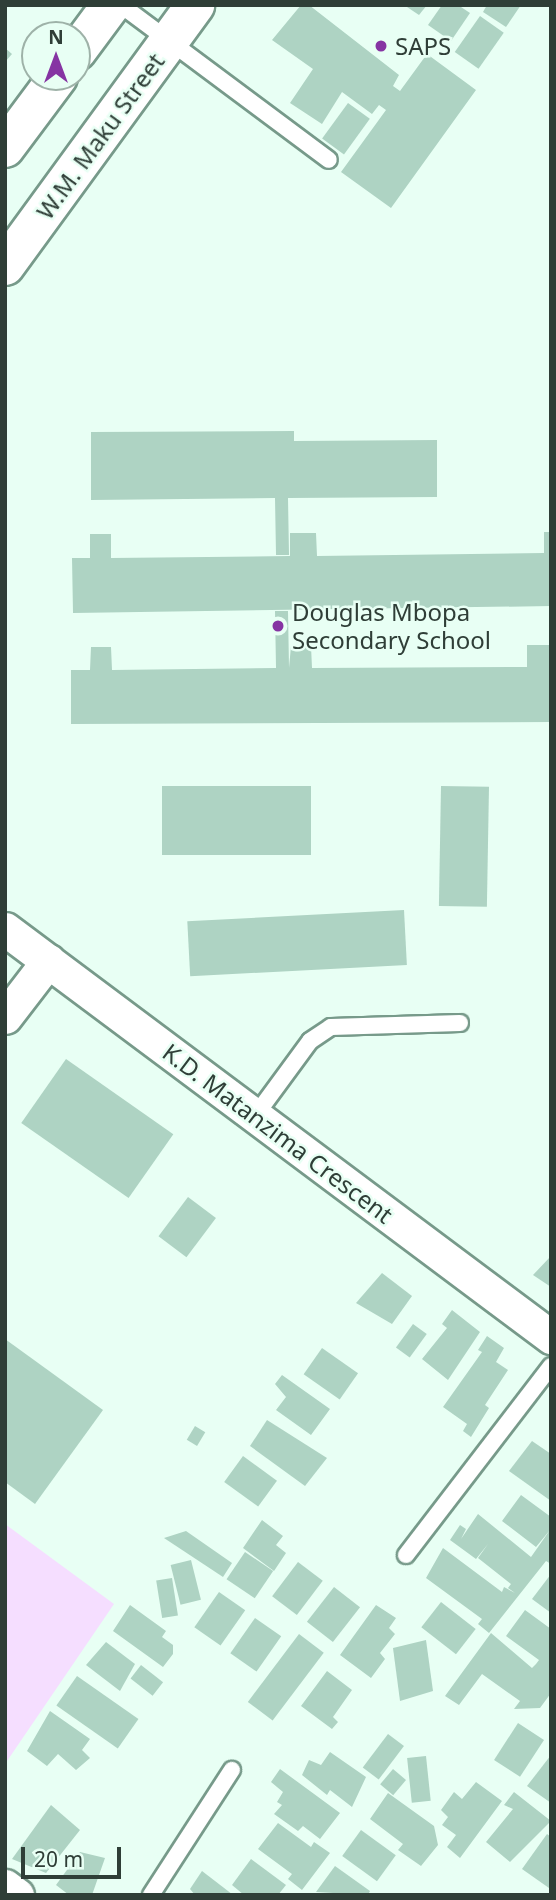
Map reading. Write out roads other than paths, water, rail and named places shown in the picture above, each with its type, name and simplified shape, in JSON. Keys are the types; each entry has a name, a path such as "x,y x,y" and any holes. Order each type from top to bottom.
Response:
{"street":[{"path":"91,32 111,5"},
{"name":"W.M. Maku Street","path":"5,267 195,5"},
{"path":"5,148 48,91"},
{"name":"K.D. Matanzima Crescent","path":"5,929 551,1337"},
{"path":"5,1017 48,961"},
{"path":"5,1886 17,1895"}],"lane":[{"path":"121,5 329,160"},
{"path":"255,1116 310,1041 331,1027 460,1023"},
{"path":"405,1555 551,1366"},
{"path":"150,1895 232,1770"}],"place":[{"name":"SAPS","path":"381,46"},
{"name":"Douglas Mbopa Secondary School","path":"278,626"}]}
